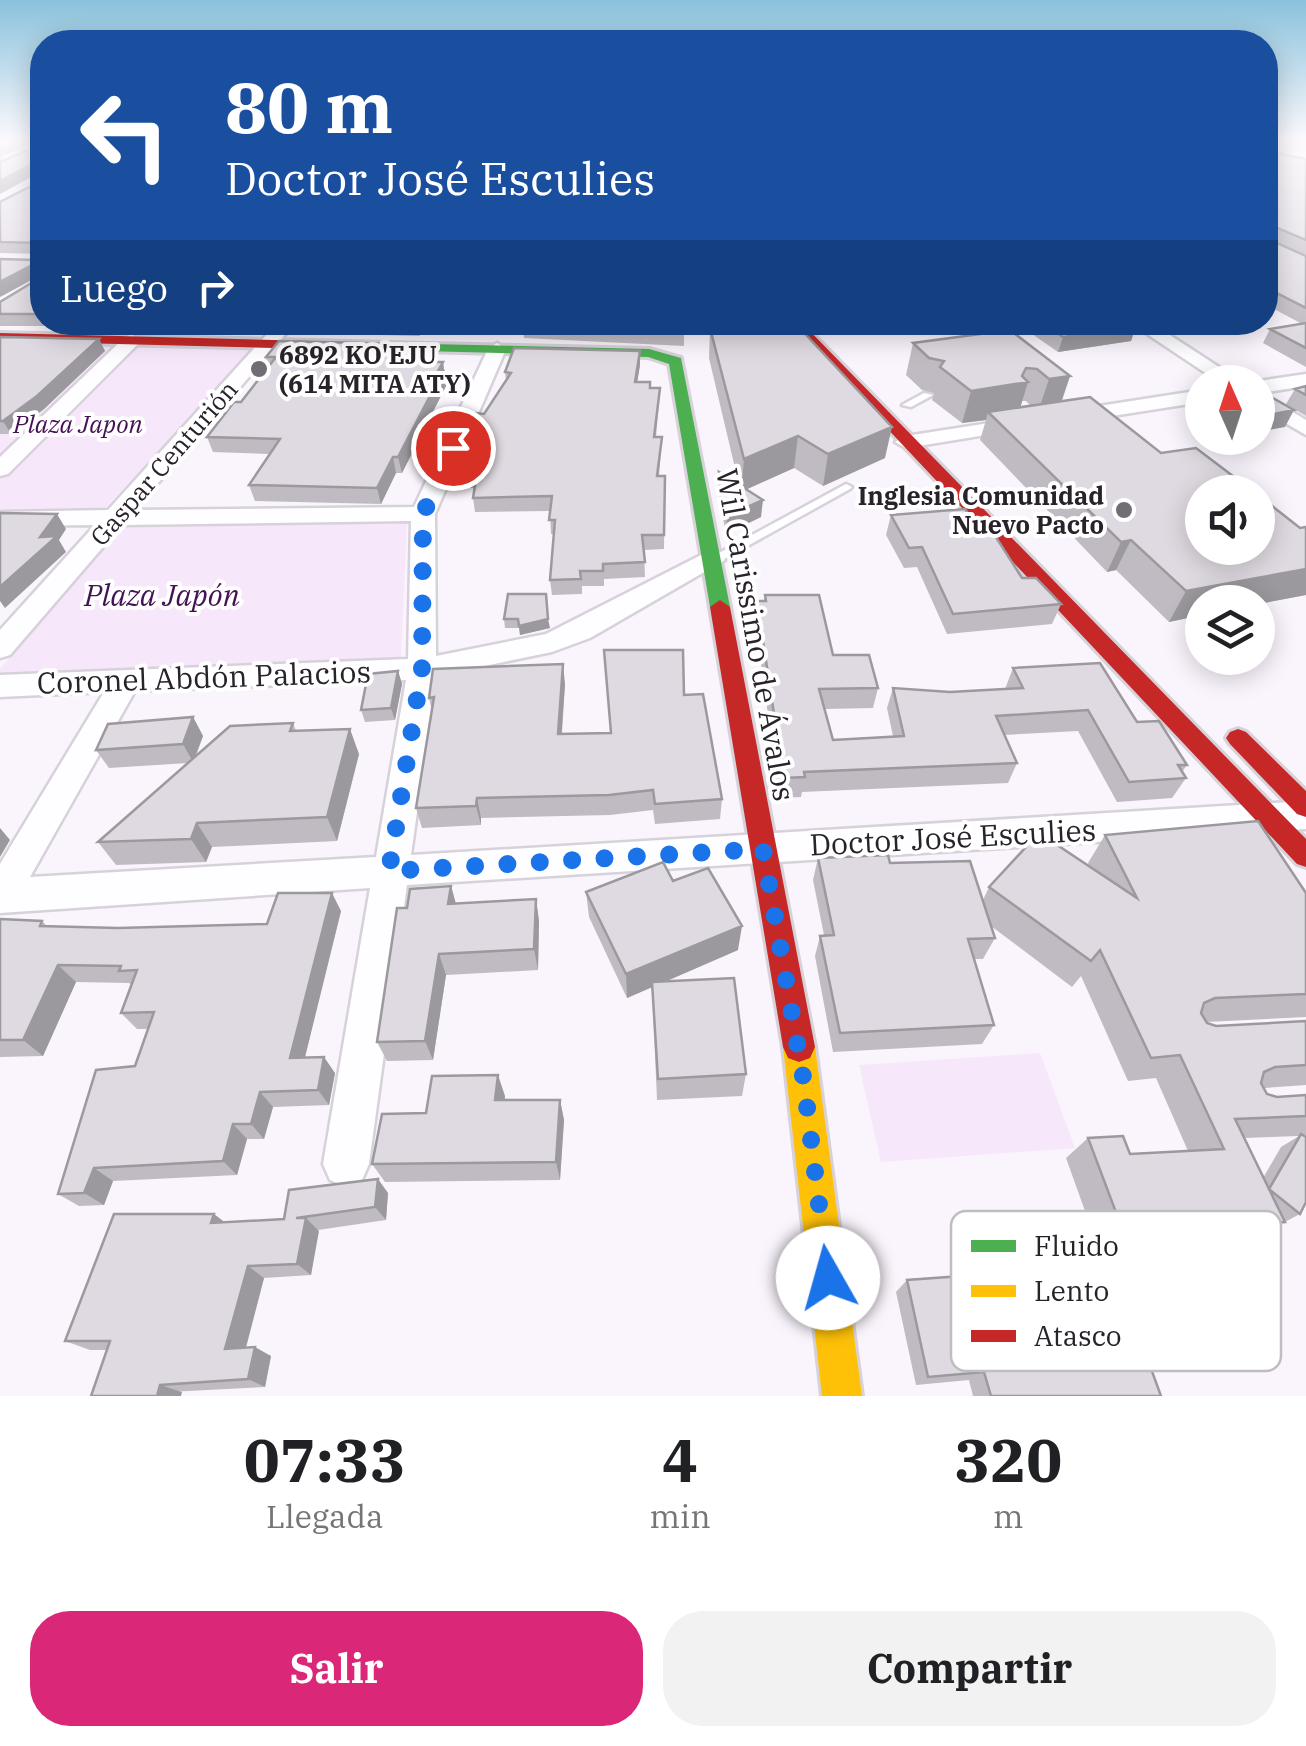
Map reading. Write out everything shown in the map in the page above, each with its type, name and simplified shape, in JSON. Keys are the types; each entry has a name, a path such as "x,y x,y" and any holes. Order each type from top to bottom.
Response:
{"street":[{"name":"Gaspar Centurión","path":"0,648 276,335"},
{"path":"1158,335 1205,365"},
{"path":"0,337 497,348 423,514 422,668 346,1164"},
{"path":"0,469 132,340"},
{"path":"812,344 902,392 966,464"},
{"path":"812,344 906,442 1289,817 1306,856"},
{"name":"Wil Carissimo de Ávalos","path":"497,348 649,352 676,360 804,1082 842,1396"},
{"path":"1275,385 1306,380"},
{"path":"906,442 1032,417 1185,398"},
{"path":"1275,409 1306,429"},
{"path":"0,519 423,514"},
{"name":"Coronel Abdón Palacios","path":"0,686 422,668 552,642 580,632 712,560"},
{"path":"1,896 126,681"},
{"path":"1224,725 1306,807"},
{"name":"Doctor José Esculies","path":"1,896 1289,817"}],"lane":[{"name":"Coronel Abdón Palacios","path":"712,560 846,486"}],"green space":[{"name":"Plaza Japon","path":"0,343 256,347 105,508 0,509"},
{"name":"Plaza Japón","path":"407,522 401,657 0,675 0,669 123,523"},
{"path":"1040,1053 1075,1148 881,1162 859,1065"}],"building":[{"path":"0,206 30,206 30,243 0,242"},
{"path":"1278,206 1306,206 1306,240 1278,228"},
{"path":"1278,244 1306,256 1306,308 1278,294"},
{"path":"0,259 30,260 30,266 0,282"},
{"path":"30,284 30,314 0,314 0,302"},
{"path":"1306,323 1306,348 1278,333 1278,328"},
{"path":"712,335 806,335 892,427 828,454 798,436 744,459"},
{"path":"973,335 1017,335 1070,376 1049,379 1037,369 1026,368 1022,376 1028,382 971,391 940,367 944,361 929,358 913,343"},
{"path":"0,337 99,339 37,396 0,421"},
{"path":"279,341 401,344 393,356 436,358 434,362 443,362 438,371 443,371 398,457 393,457 377,488 249,485 280,439 207,437 276,357 266,357"},
{"path":"514,348 640,351 635,382 650,382 650,388 660,388 654,437 662,437 657,476 665,476 664,535 642,535 645,562 603,564 603,571 580,571 581,579 550,580 555,520 549,520 552,496 473,498 477,473 464,473 467,438 476,413 484,414 511,373 505,372"},
{"path":"1090,397 1161,453 1185,450 1185,455 1205,455 1232,475 1185,475 1185,565 1275,565 1275,508 1300,528 1306,527 1306,569 1219,585 1185,585 1185,590 1131,540 1121,542 988,412"},
{"path":"1275,399 1294,410 1275,414"},
{"path":"719,472 763,500 727,516"},
{"path":"965,509 973,521 982,521 994,534 1022,578 1036,578 1061,604 953,614 922,547 909,548 891,515"},
{"path":"0,513 57,514 40,537 57,536 0,587"},
{"path":"508,594 546,594 548,619 519,626 518,619 504,619"},
{"path":"765,595 819,595 833,655 869,655 878,688 819,689 833,740 904,736 893,688 950,692 1023,688 1013,668 1100,663 1137,722 1159,721 1187,765 1178,765 1186,778 1129,782 1088,710 996,716 1017,763 804,772 805,777 783,778 757,601 766,601"},
{"path":"604,650 683,650 684,695 703,694 722,799 655,804 653,790 477,798 476,806 416,808 434,697 429,698 433,669 563,664 558,734 611,733"},
{"path":"398,671 391,708 361,710 368,674"},
{"path":"193,717 183,744 96,750 108,724"},
{"path":"293,723 290,731 350,729 327,817 197,823 191,839 98,842 230,726"},
{"path":"1258,821 1306,893 1306,994 1215,998 1204,1003 1201,1013 1207,1023 1216,1026 1306,1021 1306,1065 1275,1067 1264,1072 1261,1083 1267,1094 1277,1097 1306,1095 1306,1116 1235,1119 1280,1211 1115,1211 1088,1138 1123,1136 1130,1154 1224,1149 1180,1055 1151,1058 1100,950 1091,961 989,887 1039,833 1137,898 1105,835"},
{"path":"888,855 890,863 970,861 995,938 968,939 994,1025 840,1033 820,936 834,935 818,858"},
{"path":"663,862 673,881 708,868 742,926 626,974 586,892"},
{"path":"451,886 448,904 536,899 534,949 439,954 425,1041 377,1042 397,908 407,908 410,889"},
{"path":"278,893 332,893 290,1058 324,1057 318,1090 260,1092 251,1124 233,1124 223,1161 94,1168 84,1193 58,1194 96,1070 135,1066 154,1012 121,1013 137,970 58,965 23,1040 0,1040 0,919 42,921 40,926 118,928 267,924"},
{"path":"734,978 746,1074 658,1079 652,982"},
{"path":"498,1075 495,1100 560,1100 556,1162 372,1164 382,1114 426,1113 432,1076"},
{"path":"1301,1134 1306,1137 1306,1202 1300,1214 1269,1189"},
{"path":"378,1179 375,1207 296,1218 306,1218 297,1264 248,1266 225,1349 255,1347 248,1379 160,1385 157,1396 91,1396 110,1341 65,1341 114,1214 214,1214 211,1223 284,1219 289,1190"},
{"path":"951,1277 951,1371 1152,1371 1161,1396 991,1396 984,1372 928,1377 907,1280"}],"traffic: fast":[{"path":"427,348 649,353 676,361 720,607"}],"traffic: slow":[{"path":"799,1047 842,1396"}],"traffic: jam":[{"path":"805,335 1306,856"},
{"path":"0,337 427,348"},
{"path":"720,607 799,1047"},
{"path":"1238,738 1306,807"}],"place":[{"name":"6892 KO'EJU (614 MITA ATY)","path":"259,369"},
{"name":"Inglesia Comunidad Nuevo Pacto","path":"1124,510"}],"route":[{"path":"453,448 423,514 422,668 389,871 763,849 804,1082 828,1278"}]}
